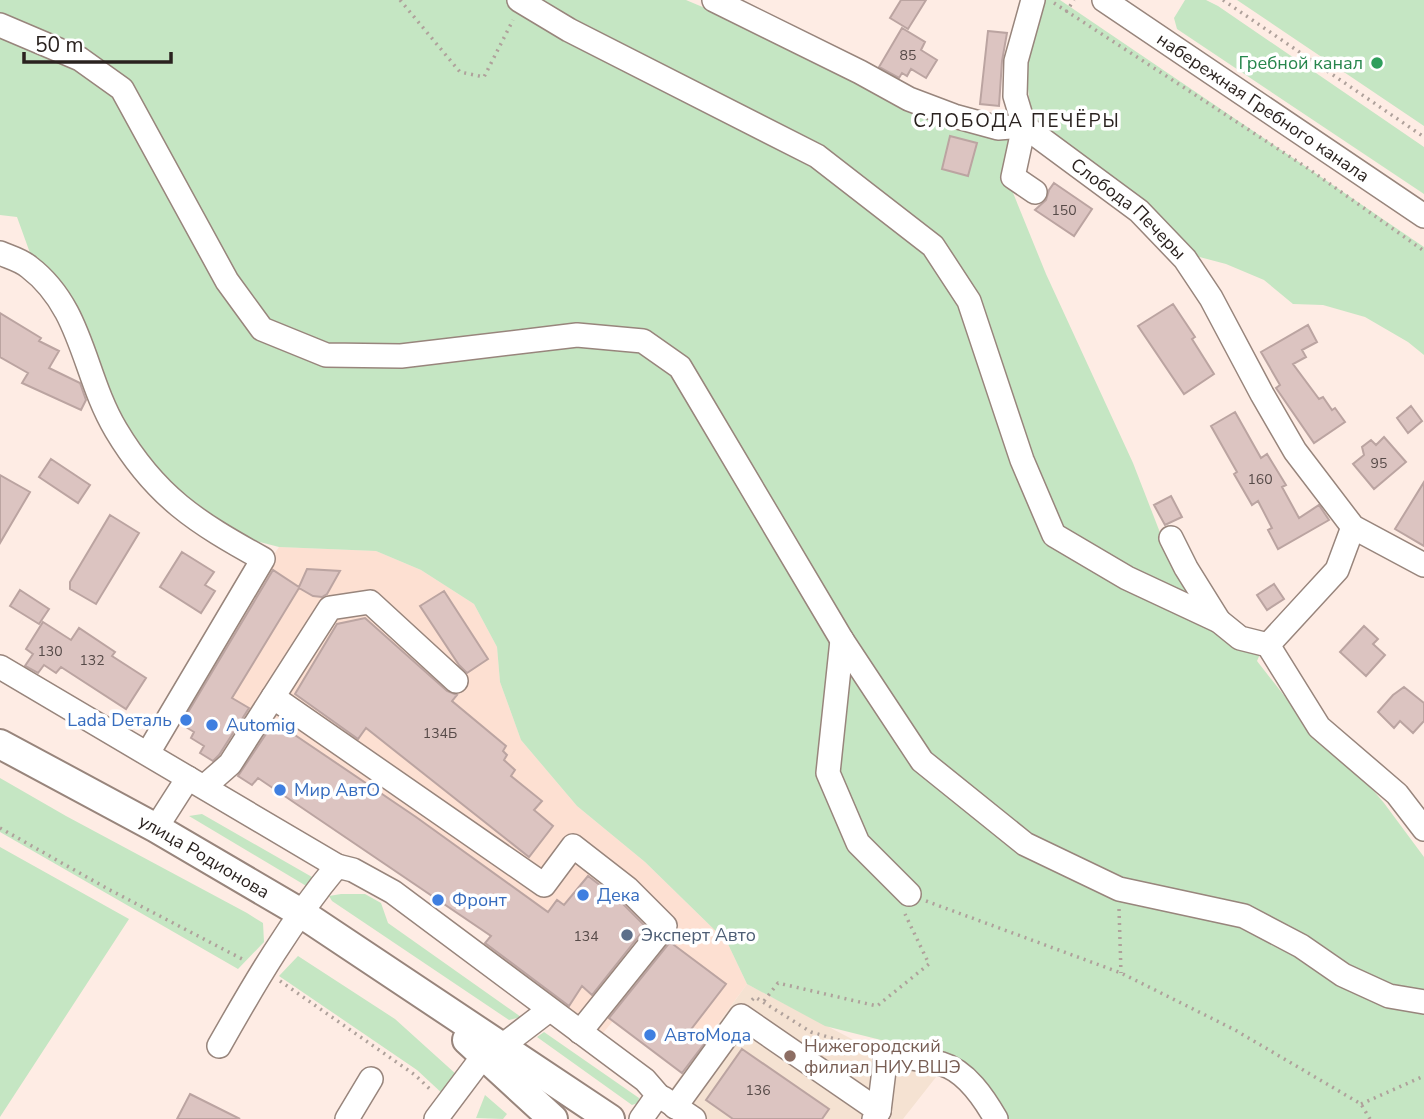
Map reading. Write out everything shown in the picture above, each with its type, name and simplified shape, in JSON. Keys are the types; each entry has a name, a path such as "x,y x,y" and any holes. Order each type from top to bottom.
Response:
{"main road":[{"name":"улица Родионова","path":"0,744 156,828 301,913 401,978 493,1050 610,1119"},
{"name":"улица Родионова","path":"493,1050 553,1119"}],"street":[{"path":"714,0 909,99 954,116 998,128 1024,126"},
{"path":"1032,0 1016,61 1015,96 1024,126 1013,177 1035,192"},
{"path":"521,1 569,30 817,156 933,246 969,301 1022,460 1054,535 1127,578 1219,621 1240,638 1268,645 1319,727 1397,794 1424,829"},
{"name":"набережная Гребного канала","path":"1106,1 1424,216"},
{"path":"0,25 80,59 122,89 227,281 262,329 326,355 401,356 578,335 643,341 680,366 842,640 922,761 1025,844 1119,888 1244,916 1301,946 1343,975 1389,996 1424,1002"},
{"name":"Слобода Печеры","path":"1024,126 1139,211 1185,259 1211,298 1295,451 1353,527 1424,565"},
{"path":"0,253 27,265 52,288 76,328 98,395 115,429 143,471 175,504 204,526 262,559 148,753"},
{"path":"1268,645 1336,570 1353,527"},
{"path":"1171,538 1219,621"},
{"path":"156,828 197,782 226,769 330,608 370,601 456,681"},
{"path":"842,640 828,773 858,844 909,894"},
{"path":"0,667 337,866 353,870 393,892 645,1080 676,1107"},
{"path":"272,698 544,886 573,846 627,888 666,926 580,1032"},
{"path":"219,1046 301,913 337,866"},
{"path":"441,1111 493,1050 549,1010"},
{"path":"641,1119 676,1107 741,1016 876,1115 886,1054 944,1064 968,1080 996,1119"},
{"path":"347,1119 371,1079"}],"path":[{"path":"400,0 460,72 484,77 521,1"},
{"path":"1049,0 1309,169 1424,251"},
{"path":"1066,12 1074,0"},
{"path":"1223,0 1424,137"},
{"path":"0,828 108,889 264,971 316,1004 415,1075 441,1111"},
{"path":"1119,888 1121,973"},
{"path":"764,1001 778,983 877,1006 929,964 900,902 909,894 1121,973 1235,1030 1361,1104 1370,1119"},
{"path":"741,1016 755,996 811,1032 886,1054"},
{"path":"1361,1104 1424,1076"}],"shaded area":[{"path":"279,547 376,551 421,570 474,604 497,647 500,682 521,740 577,806 645,862 727,942 747,984 682,1073 613,1021 602,1034 482,948 490,935 258,778 252,785 200,753 204,746 191,738 194,732 173,719"},
{"name":"Нижегородский филиал НИУ ВШЭ","path":"747,984 907,1068 940,1072 903,1119 679,1119 659,1106"}],"green space":[{"path":"0,0 686,0 1011,137 1007,178 1046,274 1133,463 1166,548 1260,654 1257,661 1304,721 1350,763 1424,857 1424,1119 1003,1119 941,1055 825,1026 747,984 727,942 645,862 577,806 521,740 500,682 497,647 474,604 421,570 376,551 279,547 245,538 182,499 122,427 83,323 61,281 30,253 17,217 0,215"},
{"path":"1045,0 1060,0 1424,247 1424,355 1408,342 1365,317 1323,305 1293,304 1264,280 1226,264 1192,255 1039,131 1031,112 1025,66 1038,9"},
{"path":"1185,0 1206,0 1218,6 1424,147 1424,194 1177,29 1174,18"},
{"name":"Гребной канал","path":"1237,0 1424,0 1424,126"},
{"path":"0,778 247,913 263,923 264,942 238,969 0,832"},
{"path":"202,814 312,877 308,887 189,816"},
{"path":"0,847 129,919 0,1117"},
{"path":"365,894 381,903 388,923 521,1017 509,1020 332,901 329,896"},
{"path":"298,956 395,1019 457,1075 445,1096 417,1070 279,976"},
{"path":"544,1032 639,1098 638,1103 632,1105 537,1037"},
{"path":"485,1095 507,1114 503,1119 476,1118"}],"building":[{"path":"901,0 926,0 908,29 890,18"},
{"path":"902,28 925,42 921,50 937,60 926,78 911,69 907,76 902,73 899,78 879,67"},
{"path":"988,31 1007,33 999,106 980,104"},
{"path":"950,136 977,143 968,176 942,169"},
{"path":"1054,183 1092,209 1074,236 1035,210 1046,200"},
{"path":"1173,304 1195,337 1192,339 1214,374 1184,394 1138,326"},
{"path":"0,313 41,338 39,341 59,351 49,368 80,383 86,400 81,410 22,383 28,373 0,357"},
{"path":"1308,325 1317,342 1302,350 1306,357 1293,364 1319,399 1323,397 1345,422 1314,443 1276,388 1280,385 1261,352"},
{"path":"1411,406 1422,421 1408,433 1397,418"},
{"path":"1235,412 1261,458 1267,454 1286,485 1282,487 1299,518 1319,505 1329,520 1278,549 1268,530 1272,528 1258,501 1252,505 1211,426"},
{"path":"1384,437 1406,462 1374,489 1353,464 1364,455 1362,447 1371,440 1376,445"},
{"path":"51,459 90,485 78,503 39,477"},
{"path":"0,475 30,492 0,543"},
{"path":"1424,482 1424,546 1395,529"},
{"path":"1171,496 1182,517 1165,525 1154,505"},
{"path":"110,515 139,533 96,604 70,589 70,582"},
{"path":"182,552 214,572 205,585 215,591 201,613 160,587"},
{"path":"307,569 340,571 327,594 322,597 313,596 299,588 232,698 249,708 213,761 200,753 204,746 191,738 194,732 181,724 273,570 299,587"},
{"path":"1274,584 1284,599 1267,610 1257,595"},
{"path":"20,590 49,609 39,624 10,606"},
{"path":"444,591 488,659 467,673 420,606"},
{"path":"365,618 447,691 457,695 452,701 506,746 503,751 507,755 504,760 515,770 511,776 542,801 534,810 553,826 529,857 366,728 358,739 295,694 337,624"},
{"path":"43,622 71,640 79,628 115,652 112,656 146,678 126,709 61,667 56,673 44,665 38,673 25,666 33,654 26,649"},
{"path":"1364,626 1378,639 1373,644 1385,655 1366,676 1340,652"},
{"path":"1404,687 1424,703 1424,721 1413,733 1400,721 1394,728 1378,712"},
{"path":"286,729 416,817 548,912 557,900 564,905 588,876 618,899 646,927 592,995 582,986 569,1006 485,943 491,936 258,778 252,785 238,776 268,731"},
{"path":"670,942 726,984 689,1032 704,1044 682,1073 609,1018"},
{"path":"742,1049 829,1109 822,1119 733,1119 706,1100"},
{"path":"190,1094 240,1119 177,1119"}],"place":[{"name":"Гребной канал","path":"1377,63"},
{"name":"Lada Dеталь","path":"186,720"},
{"name":"Automig","path":"212,725"},
{"name":"Мир АвтО","path":"280,790"},
{"name":"Дека","path":"583,895"},
{"name":"Фронт","path":"438,900"},
{"name":"Эксперт Авто","path":"627,935"},
{"name":"АвтоМода","path":"650,1035"},
{"name":"Нижегородский филиал НИУ ВШЭ","path":"790,1056"}],"district":[{"name":"СЛОБОДА ПЕЧЁРЫ","path":"1017,120"}]}
